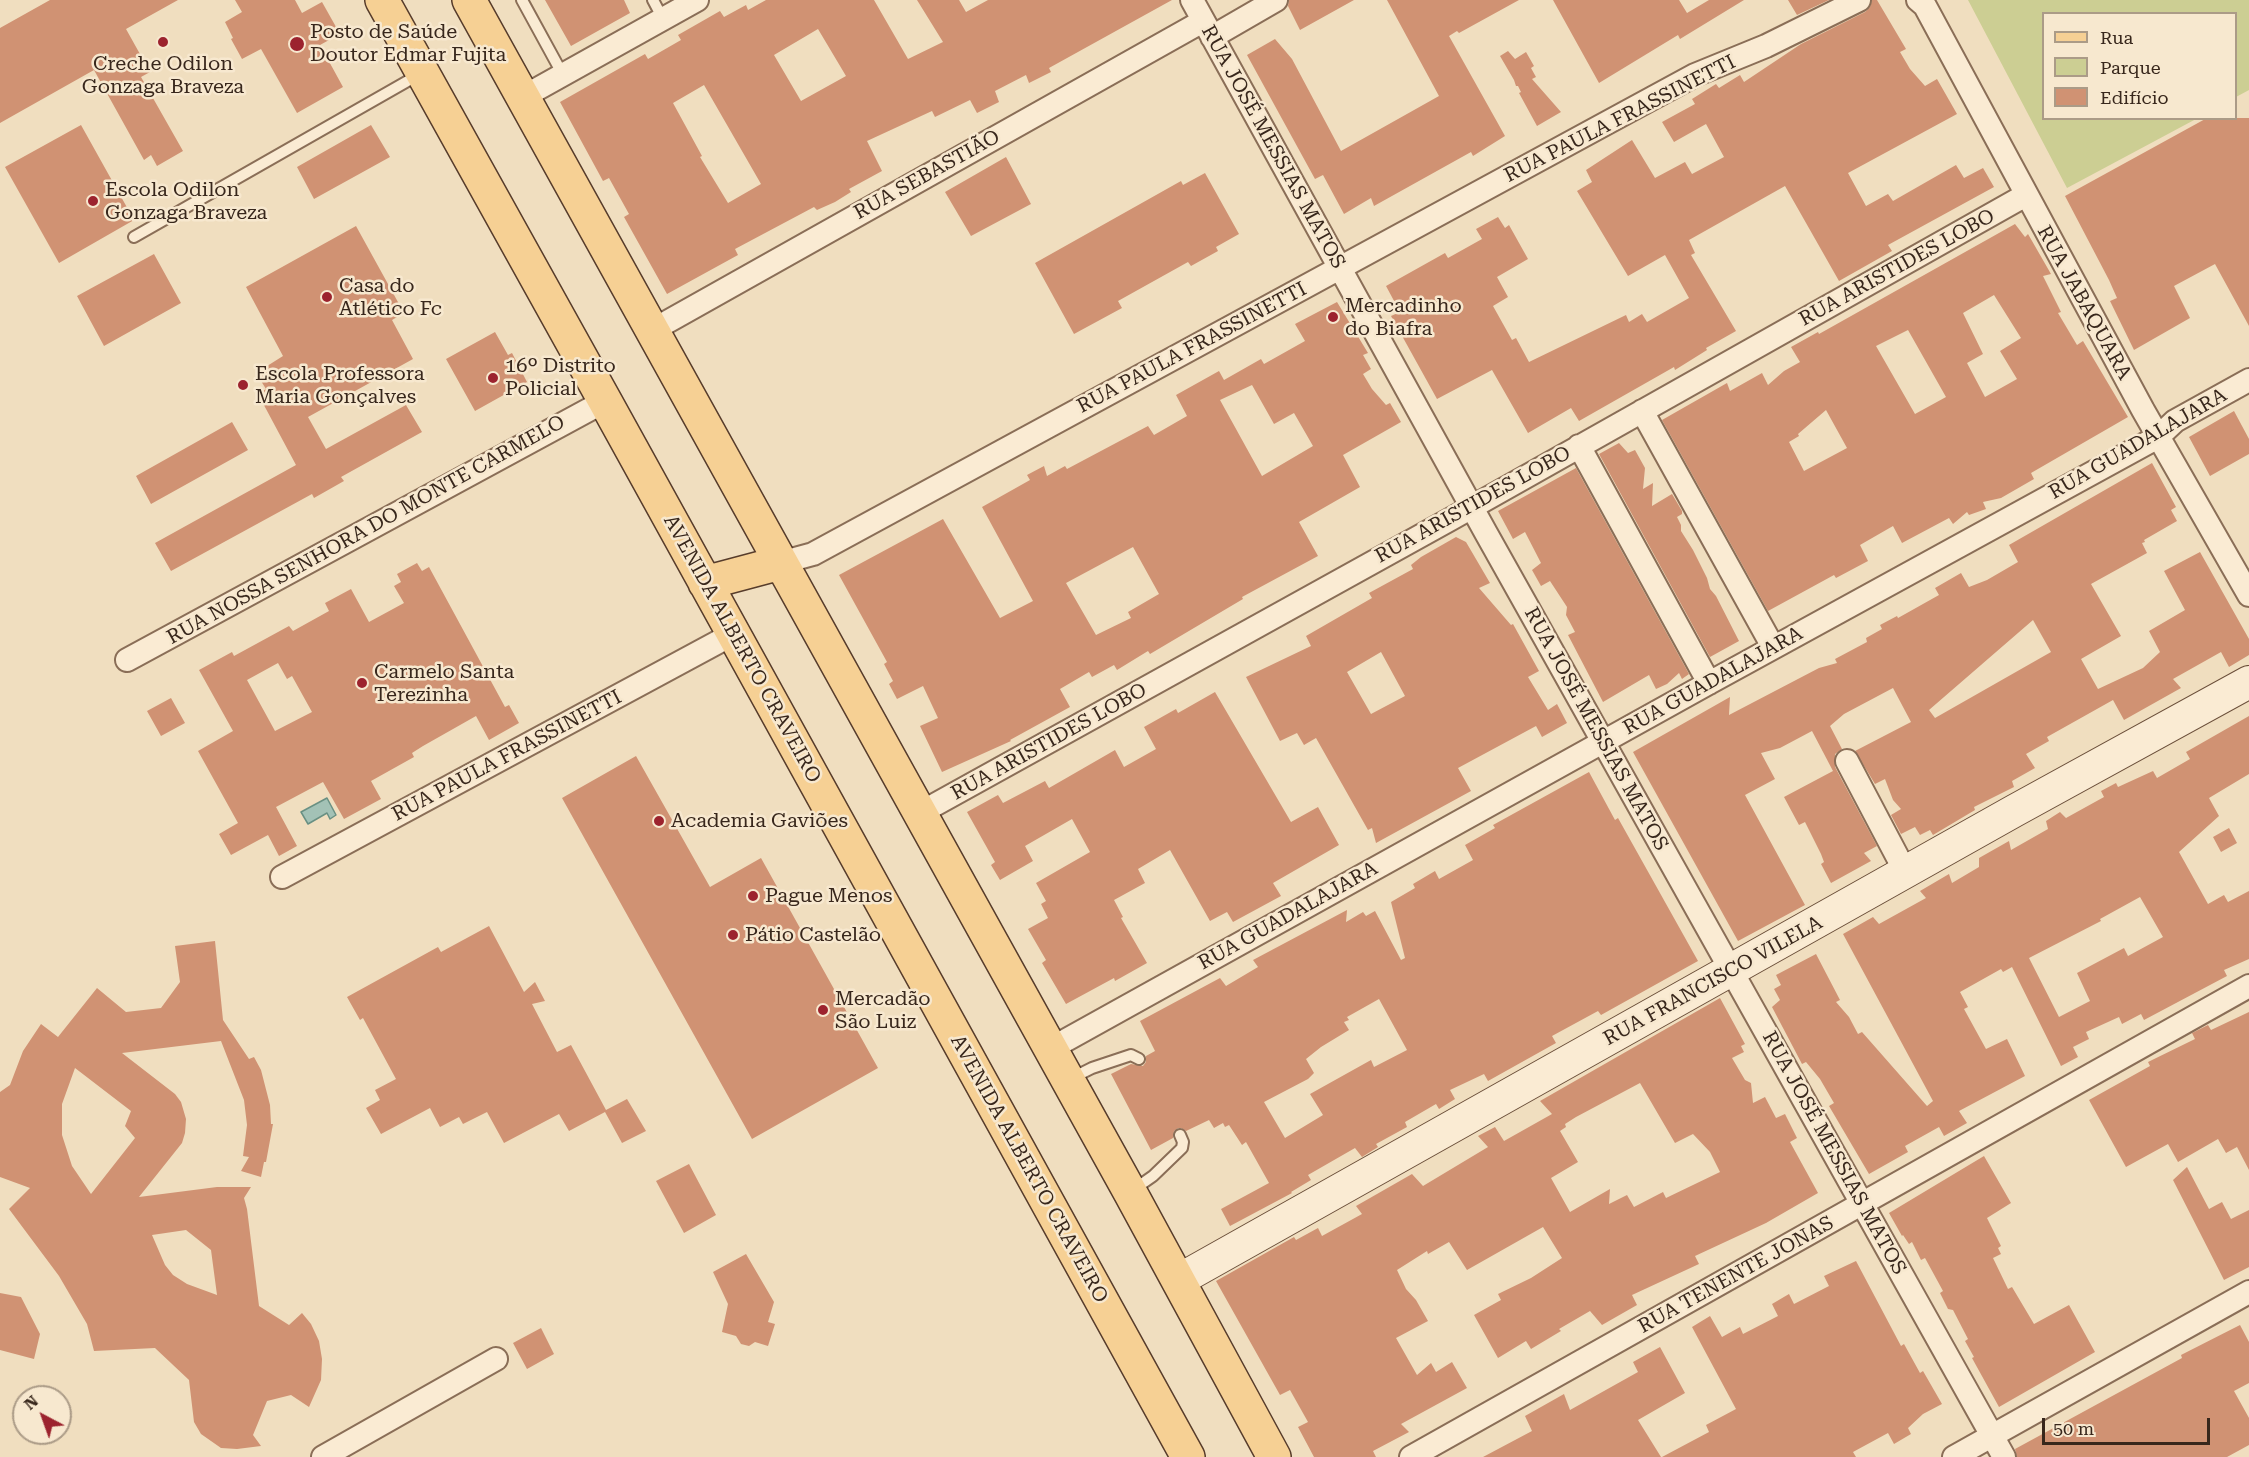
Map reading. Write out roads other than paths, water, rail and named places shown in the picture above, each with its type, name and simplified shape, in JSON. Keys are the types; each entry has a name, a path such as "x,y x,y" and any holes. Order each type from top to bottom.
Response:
{"main road":[{"name":"AVENIDA ALBERTO CRAVEIRO","path":"382,0 1188,1457"},
{"path":"469,0 1275,1457"},
{"path":"705,583 780,562"}],"street":[{"path":"523,97 563,75 658,10 697,0"},
{"name":"RUA JOSÉ MESSIAS MATOS","path":"1192,0 1471,507 2004,1457"},
{"name":"RUA SEBASTIÃO","path":"651,331 1208,29 1276,0"},
{"name":"RUA PAULA FRASSINETTI","path":"780,562 813,554 1695,75 1766,46 1859,0"},
{"name":"RUA JABAQUARA","path":"1922,3 2158,437 2249,595"},
{"name":"RUA ARISTIDES LOBO","path":"920,813 2026,195"},
{"name":"RUA GUADALAJARA","path":"1050,1049 1709,682 2158,437 2175,421 2249,380"},
{"name":"RUA NOSSA SENHORA DO MONTE CARMELO","path":"127,660 605,401"},
{"path":"1642,411 1773,647"},
{"path":"1579,446 1709,682"},
{"name":"RUA PAULA FRASSINETTI","path":"282,877 733,634"},
{"name":"RUA FRANCISCO VILELA","path":"1179,1280 2249,682"},
{"path":"1847,761 1906,873"},
{"name":"RUA TENENTE JONAS","path":"1411,1457 2249,986"},
{"path":"1954,1457 2249,1292"},
{"path":"323,1457 496,1359"}],"lane":[{"path":"522,0 563,75"},
{"path":"134,237 422,72"},
{"path":"1067,1080 1092,1068 1131,1055 1139,1059"},
{"path":"1130,1192 1154,1176 1182,1148 1183,1142 1180,1135"}],"place":[{"name":"Creche Odilon Gonzaga Braveza","path":"163,42"},
{"name":"Posto de Saúde Doutor Edmar Fujita","path":"297,44"},
{"name":"Escola Odilon Gonzaga Braveza","path":"93,201"},
{"name":"Casa do Atlético Fc","path":"327,297"},
{"name":"Mercadinho do Biafra","path":"1333,317"},
{"name":"16º Distrito Policial","path":"493,378"},
{"name":"Escola Professora Maria Gonçalves","path":"243,385"},
{"name":"Carmelo Santa Terezinha","path":"362,683"},
{"name":"Academia Gaviões","path":"659,821"},
{"name":"Pague Menos","path":"753,896"},
{"name":"Pátio Castelão","path":"733,935"},
{"name":"Mercadão São Luiz","path":"823,1010"}]}
